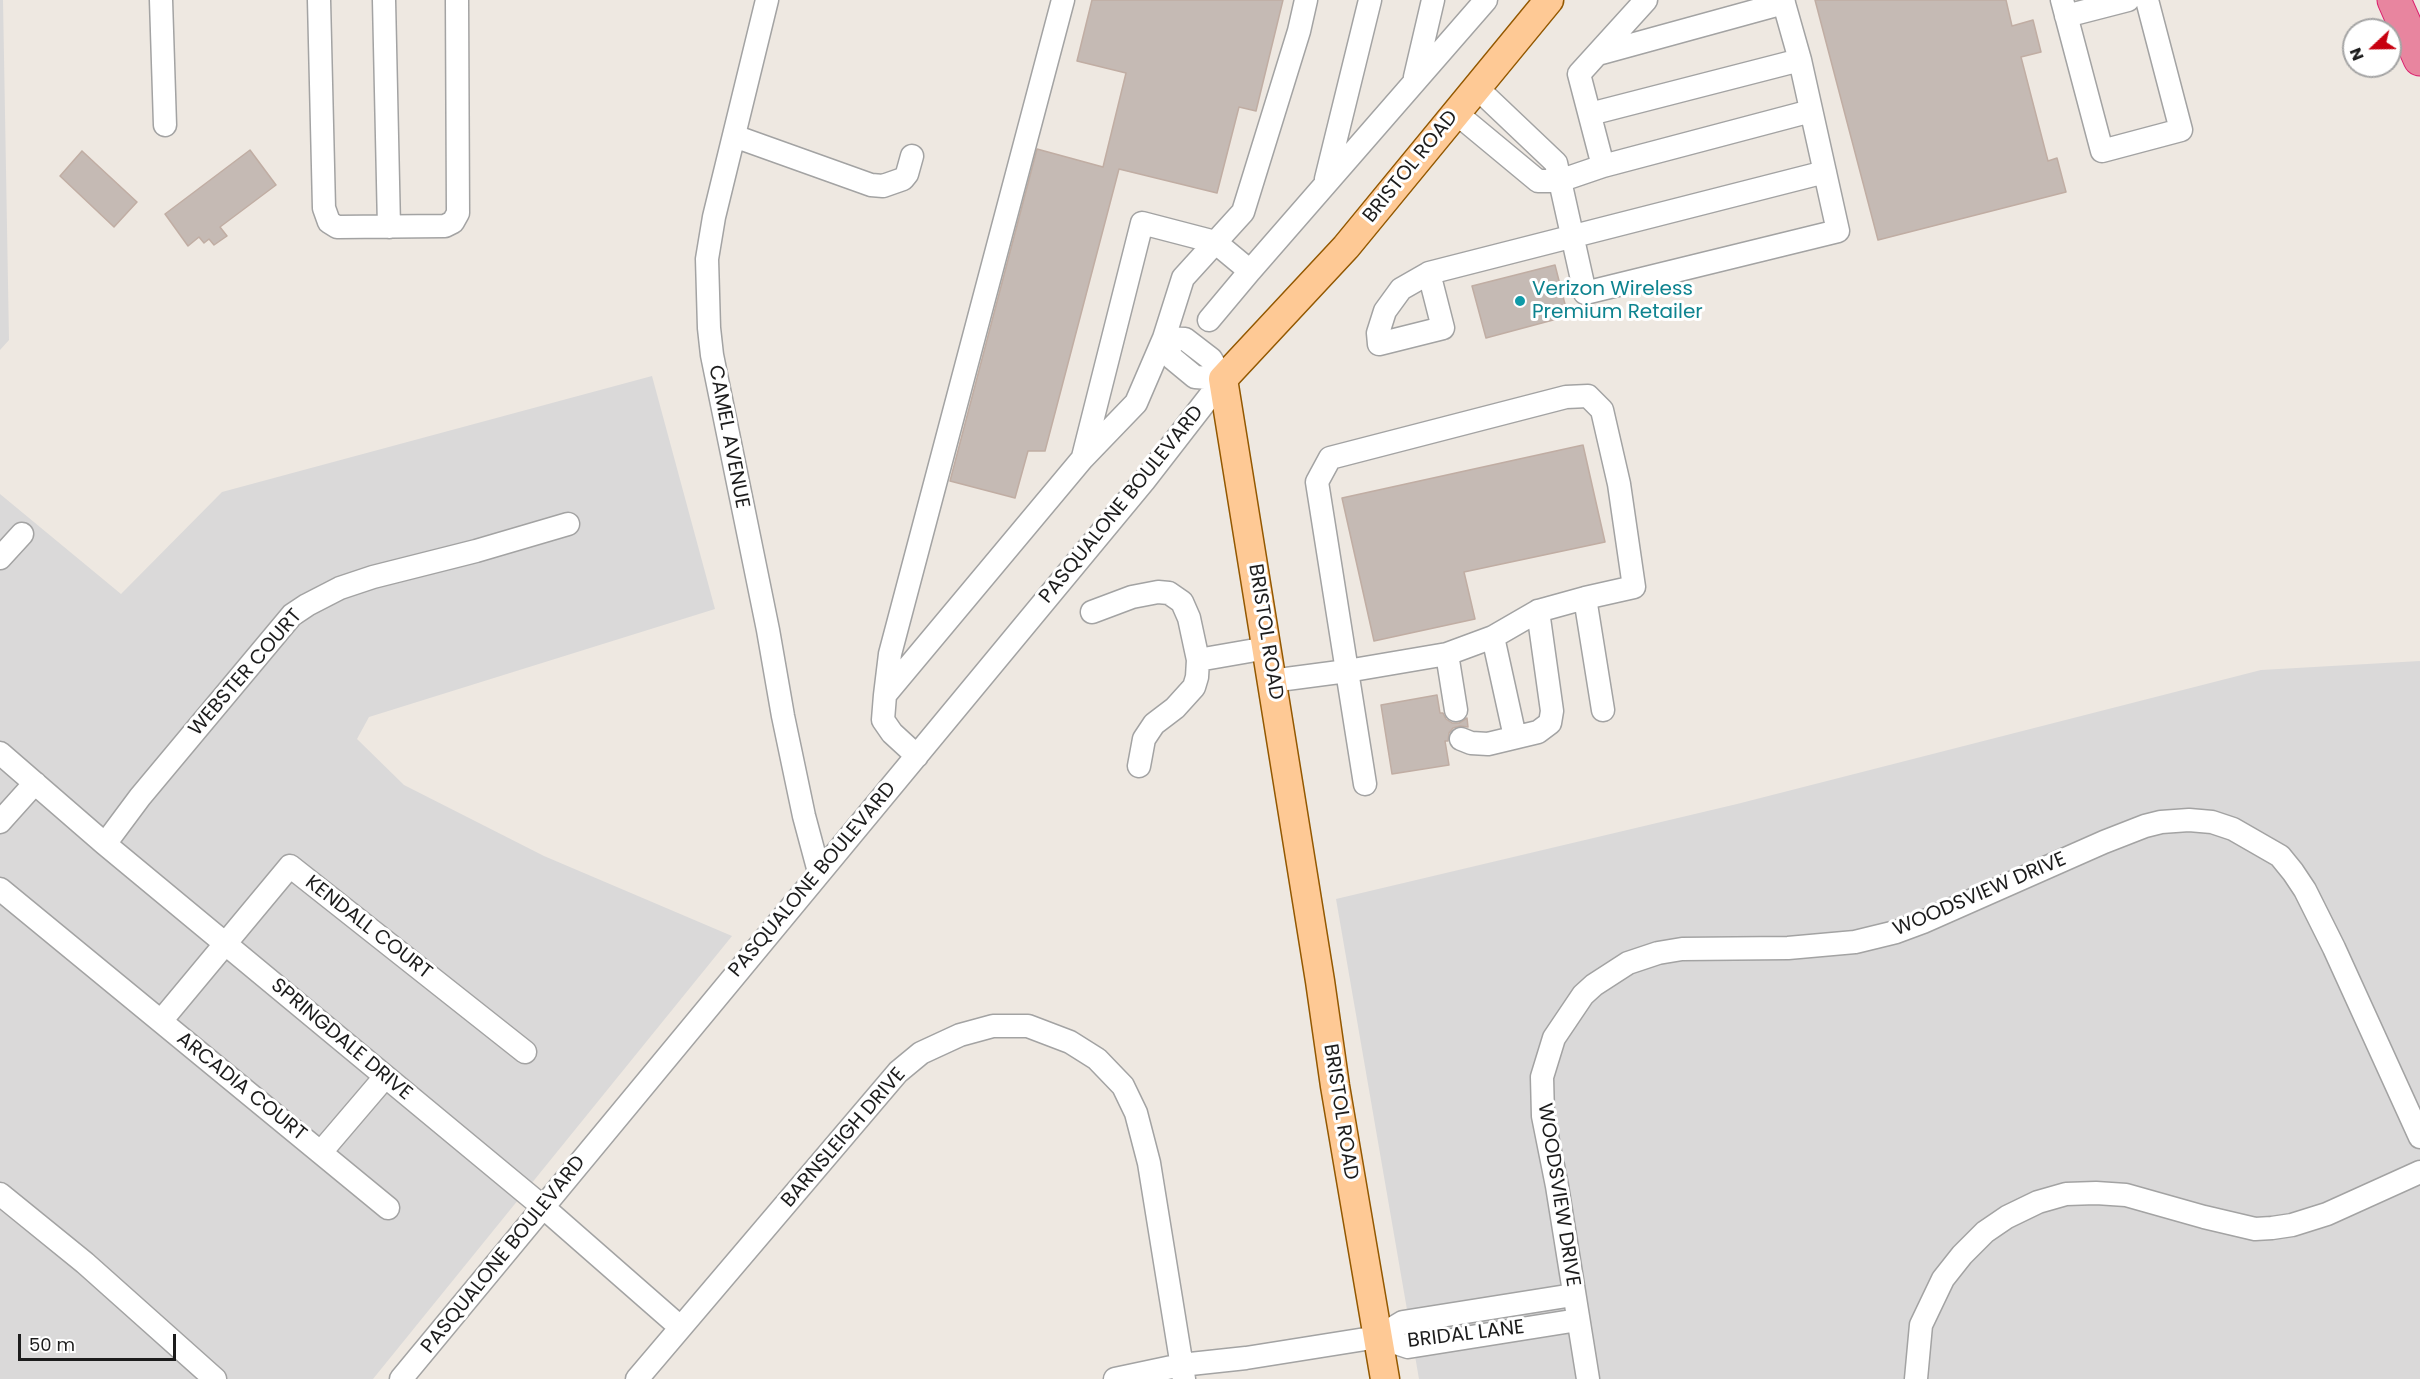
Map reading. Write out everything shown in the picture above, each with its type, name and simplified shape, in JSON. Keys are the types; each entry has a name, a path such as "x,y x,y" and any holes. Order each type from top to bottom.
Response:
{"highway":[{"path":"2394,0 2420,59"}],"main road":[{"name":"BRISTOL ROAD","path":"1385,1379 1335,1086 1223,380 1346,247 1549,0"}],"street":[{"path":"161,0 165,125"},
{"path":"320,0 324,208 329,222 337,228 445,226 453,222 458,213 457,0"},
{"path":"384,0 389,227"},
{"name":"CAMEL AVENUE","path":"767,0 720,191 707,259 711,346 783,716 804,816 819,872"},
{"path":"917,756 892,733 883,720 890,654 1063,0"},
{"path":"885,695 1083,458 1136,403 1164,338 1183,278 1242,212 1299,31 1306,0"},
{"path":"1325,184 1370,0"},
{"path":"1414,81 1433,0"},
{"path":"1209,320 1486,0"},
{"path":"1603,166 1580,74 1646,0"},
{"path":"2128,0 2064,8 2102,152 2181,130 2147,0"},
{"path":"1477,88 1556,163 1585,293 1838,231 1800,60 1784,2 1598,54"},
{"path":"1590,114 1800,60"},
{"path":"1456,113 1538,181 1559,181 1603,166 1811,111"},
{"path":"734,136 871,185 883,186 903,179 907,174 912,156"},
{"path":"1429,273 1825,171"},
{"path":"1083,458 1143,223 1215,242 1250,271"},
{"path":"1164,338 1172,358 1195,377 1223,380"},
{"name":"PASQUALONE BOULEVARD","path":"401,1379 1144,481 1223,380"},
{"path":"1271,681 1347,671 1447,654 1493,637 1538,611 1585,597 1634,587 1619,484 1602,410 1588,396 1566,397 1330,458 1317,482 1347,671 1365,784"},
{"name":"WEBSTER COURT","path":"105,844 140,797 292,615 340,588 373,577 476,551 568,524"},
{"path":"0,558 22,534"},
{"path":"1092,612 1132,597 1158,592 1169,593 1182,602 1189,618 1198,660 1194,687 1175,708 1155,724 1144,739 1138,766"},
{"path":"1585,597 1603,710"},
{"path":"1461,738 1471,743 1488,744 1538,732 1550,723 1552,711 1538,611"},
{"path":"1493,637 1515,737"},
{"path":"1198,660 1267,648"},
{"path":"1447,654 1456,710"},
{"name":"SPRINGDALE DRIVE","path":"0,753 105,844 543,1207 680,1327"},
{"path":"0,822 35,783"},
{"name":"WOODSVIEW DRIVE","path":"1588,1379 1557,1186 1543,1116 1542,1077 1554,1038 1583,995 1628,963 1658,952 1682,949 1788,948 1855,942 1896,932 2104,842 2161,822 2189,820 2212,822 2233,829 2280,856 2305,890 2334,948 2420,1137"},
{"name":"KENDALL COURT","path":"226,944 290,866 525,1052"},
{"name":"ARCADIA COURT","path":"0,889 388,1208"},
{"name":"ARCADIA COURT","path":"161,1021 226,944"},
{"name":"BARNSLEIGH DRIVE","path":"637,1379 898,1072 921,1053 960,1035 993,1026 1028,1026 1070,1042 1097,1059 1123,1086 1136,1113 1149,1163 1182,1372"},
{"name":"ARCADIA COURT","path":"321,1152 385,1077"},
{"path":"1916,1379 1921,1325 1944,1279 1962,1255 1985,1232 2007,1217 2038,1202 2066,1194 2126,1195 2204,1217 2255,1228 2272,1228 2292,1225 2327,1214 2420,1172"},
{"path":"0,1194 85,1263 215,1379"},
{"name":"BRIDAL LANE","path":"1377,1337 1403,1322 1574,1294"},
{"name":"BRIDAL LANE","path":"1377,1337 1407,1347 1578,1320"},
{"path":"1115,1379 1182,1372 1245,1358 1377,1337"}],"shaded area":[{"path":"0,0 3,0 9,340 0,350"},
{"path":"652,376 715,609 369,717 357,739 404,785 544,856 732,936 373,1379 0,1379 0,494 121,594 222,492"},
{"path":"2420,661 2420,1379 1419,1379 1336,899 1737,804 2261,670"}],"building":[{"path":"1092,0 1283,0 1256,111 1239,107 1217,193 1119,169 1045,451 1028,451 1015,498 950,481 1037,149 1103,167 1126,73 1077,61"},
{"path":"1815,0 2006,0 2012,26 2033,20 2041,52 2021,57 2048,161 2057,158 2066,192 1878,240"},
{"path":"250,150 276,185 220,227 227,236 214,245 209,239 204,243 199,237 188,246 165,214"},
{"path":"82,151 137,202 114,227 60,176"},
{"name":"Verizon Wireless Premium Retailer","path":"1555,265 1568,316 1486,338 1472,286"},
{"path":"1583,445 1605,542 1464,572 1475,619 1374,641 1342,498"},
{"path":"1437,695 1440,713 1443,713 1446,719 1452,723 1459,723 1467,718 1468,727 1453,728 1449,733 1448,741 1445,741 1449,765 1392,774 1381,705"}],"place":[{"name":"Verizon Wireless Premium Retailer","path":"1520,301"}]}
